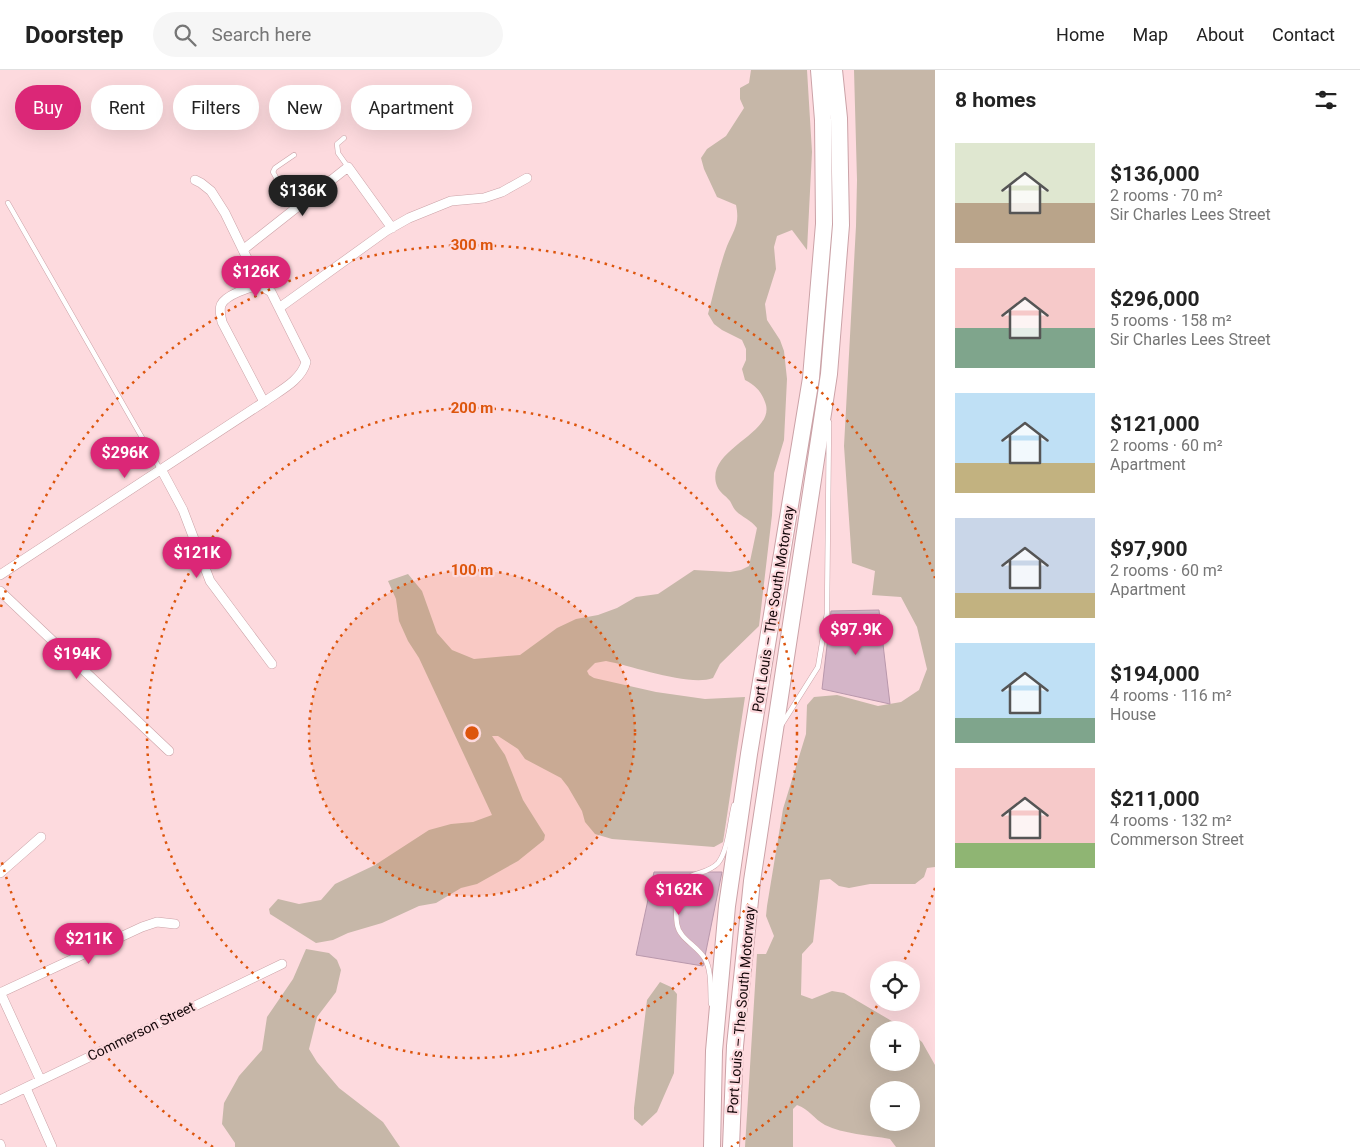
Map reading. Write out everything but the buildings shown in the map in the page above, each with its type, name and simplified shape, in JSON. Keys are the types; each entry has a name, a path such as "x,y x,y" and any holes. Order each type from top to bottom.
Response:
{"highway":[{"name":"Port Louis – The South Motorway","path":"712,1147 714,1050 727,906 749,754 810,378 824,224 823,120 819,70"},
{"name":"Port Louis – The South Motorway","path":"730,1147 735,1046 752,881 829,374 841,225 839,118 834,70"}],"street":[{"path":"244,249 348,167 392,228"},
{"path":"279,308 409,218 451,201 484,198 502,192 526,178"},
{"path":"0,575 264,402 297,379 304,370 306,362 271,292 260,285 244,249 211,191 196,180"},
{"path":"260,285 249,287 227,299 222,303 220,312 222,322 264,402"},
{"path":"161,469 183,510 210,581 272,664"},
{"path":"0,591 170,751"},
{"path":"0,873 41,836"},
{"path":"40,1079 0,992 142,927 157,922 175,924"},
{"name":"Commerson Street","path":"0,1100 40,1079 282,964"},
{"path":"26,1088 52,1147"}],"lane":[{"path":"344,138 337,144 338,153 348,167"},
{"path":"294,155 274,168 273,172 294,210"},
{"path":"8,203 161,469"},
{"path":"774,737 818,667 828,613 829,374"},
{"path":"714,1050 709,972 706,959 679,932 677,924 679,888 685,879 707,871 718,864 724,854 731,817 749,754"}],"shaded area":[{"path":"751,70 807,70 812,152 807,250 792,230 777,236 774,247 776,269 765,304 767,320 780,340 784,351 787,379 784,440 774,473 772,515 759,626 720,664 713,678 690,680 676,678 606,661 595,663 587,671 594,678 656,692 705,699 745,697 723,842 714,847 612,839 595,834 585,822 582,811 561,778 525,759 518,749 498,736 492,736 505,755 523,800 545,835 544,840 518,861 477,884 461,888 436,903 419,906 382,923 348,933 333,940 316,943 270,914 269,909 278,899 299,904 321,900 335,884 375,865 429,830 451,824 473,822 492,815 419,658 408,641 399,621 396,599 388,581 408,574 422,591 437,633 452,650 474,659 520,655 557,628 576,619 598,615 617,608 636,597 658,594 694,570 730,572 749,566 757,528 734,509 730,501 717,486 716,473 720,462 729,452 761,423 766,413 765,402 757,389 745,380 742,369 746,360 746,349 742,340 714,324 708,314 727,246 736,226 737,212 736,205 717,197 701,158 707,149 726,136 744,108 740,99 740,88 749,83"},
{"path":"854,70 935,70 935,867 927,868 924,877 915,884 870,884 849,888 839,886 830,879 820,880 813,942 802,954 801,995 812,999 832,991 844,993 870,1008 870,1011 875,1011 892,1021 870,1021 870,1071 920,1071 920,1040 922,1042 935,1065 935,1147 896,1147 890,1139 832,1128 797,1105 793,1109 793,1147 745,1147 757,954 766,954 774,936 766,916 767,906 783,809 806,734 807,705 814,697 837,695 878,706 901,702 919,690 927,669 917,627 901,597 872,595 875,571 852,563 844,446 857,180"},
{"path":"306,949 329,953 337,960 341,970 336,992 317,1017 309,1049 317,1062 339,1088 383,1122 400,1147 235,1147 235,1143 222,1124 224,1103 239,1076 262,1050 267,1017 293,979"},
{"path":"660,982 671,987 677,994 674,1073 657,1112 642,1126 634,1119 634,1108 647,1000"}]}
